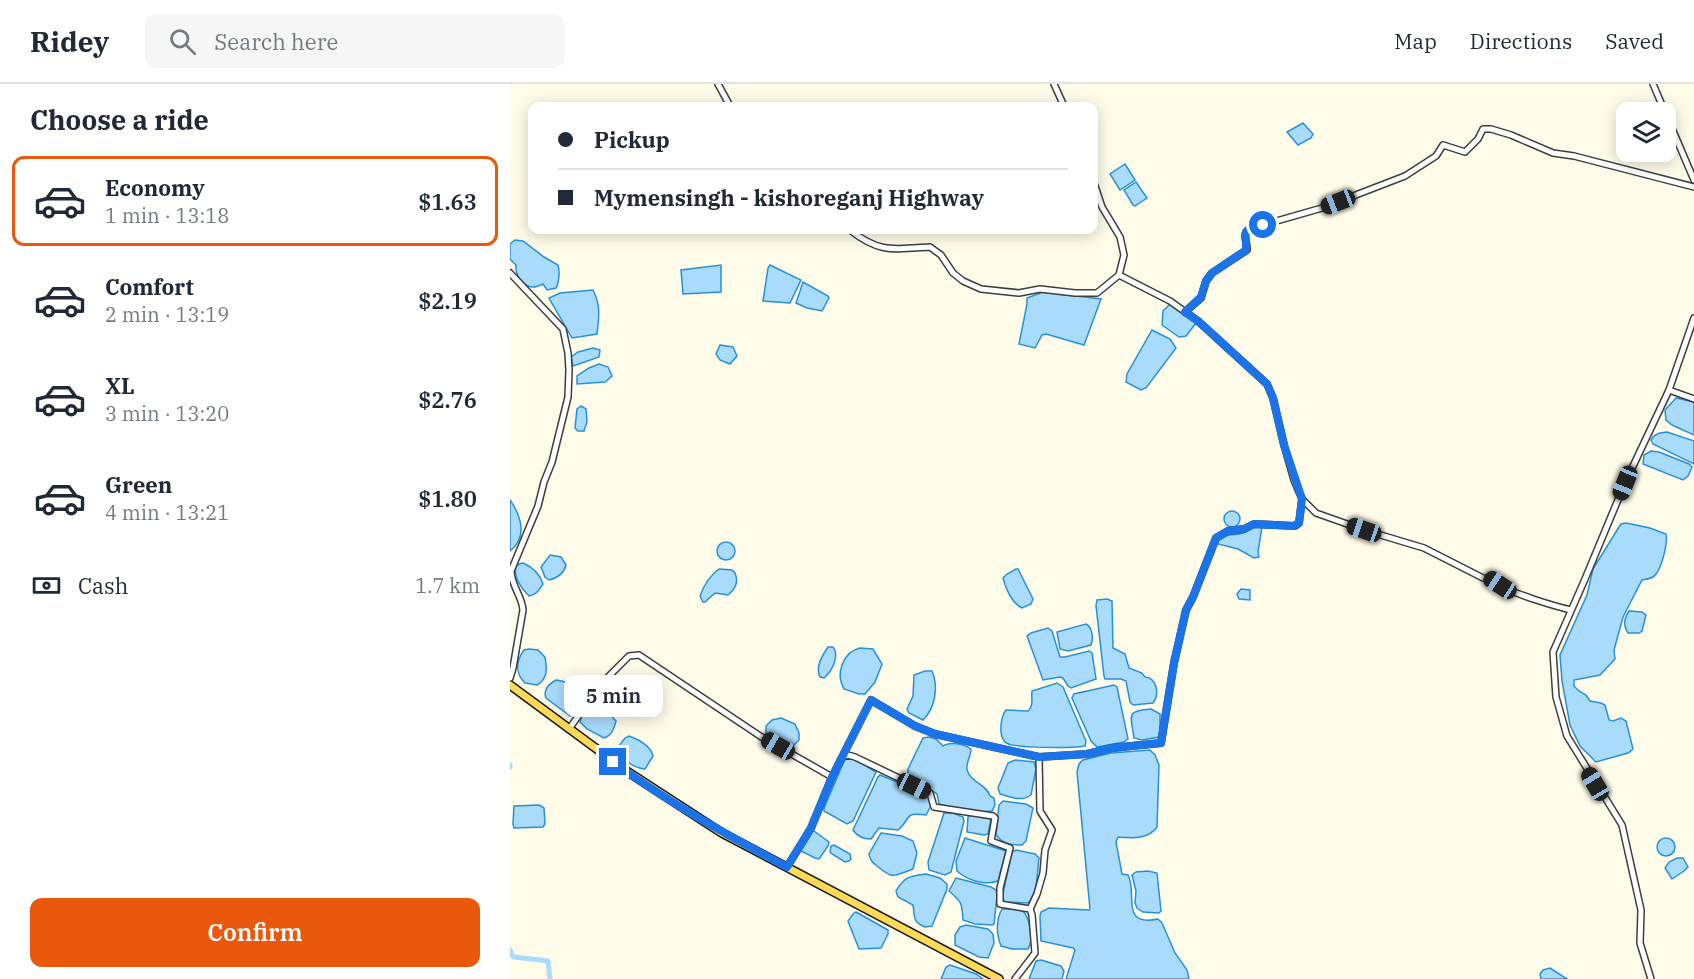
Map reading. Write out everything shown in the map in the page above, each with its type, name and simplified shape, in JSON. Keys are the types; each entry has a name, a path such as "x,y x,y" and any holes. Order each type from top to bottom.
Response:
{"main road":[{"path":"510,685 628,772 722,833 999,979"}],"street":[{"path":"718,84 728,102"},
{"path":"1054,84 1062,102"},
{"path":"1653,84 1694,180"},
{"path":"1185,312 1201,297 1206,281 1212,273 1246,250 1244,237 1245,232 1249,229 1322,208 1405,176 1437,156 1443,145 1446,144 1465,152 1478,139 1483,129 1511,135 1553,153 1574,156 1694,187"},
{"path":"855,234 864,241 891,250 930,247 941,255 953,273 963,281 981,289 1019,294 1040,289 1097,293 1119,275 1124,255 1120,237 1102,207 1098,195"},
{"path":"510,273 563,329 569,370 567,397 552,462 538,506 511,571 511,579 522,601 523,610 510,678"},
{"path":"787,867 811,828 832,777 871,700 915,726 935,734 1039,757 1087,754 1112,748 1161,743 1174,663 1186,610 1216,538 1228,531 1244,529 1254,524 1295,526 1299,523 1302,499 1267,384 1198,321 1170,301 1119,275"},
{"path":"1651,979 1640,943 1641,910 1622,825 1567,736 1556,697 1552,652 1625,483 1669,390 1694,318"},
{"path":"1669,390 1694,399"},
{"path":"1302,499 1316,513 1424,548 1483,578 1488,578 1500,585 1557,607 1571,610"},
{"path":"569,729 616,669 629,656 639,656 760,736 832,777"},
{"path":"843,757 848,755 930,793 934,807 993,816 995,818 991,841 1010,848 1000,888 1000,904 1030,909"},
{"path":"1015,979 1035,953 1030,909 1043,873 1045,850 1052,830 1040,811 1039,757"}],"water":[{"path":"1303,123 1313,134 1311,138 1298,145 1287,132"},
{"path":"1125,164 1135,180 1120,190 1110,174"},
{"path":"1136,182 1147,198 1135,206 1124,190"},
{"path":"515,240 523,241 558,265 559,277 556,288 547,290 543,284 533,287 523,282 518,276 516,265 510,259 510,244"},
{"path":"721,265 721,292 683,294 681,270"},
{"path":"770,265 801,280 790,303 763,301"},
{"path":"803,282 828,296 822,311 796,303"},
{"path":"593,290 599,316 597,334 572,338 549,298 560,293"},
{"path":"1043,292 1101,299 1084,345 1046,334 1042,335 1035,348 1019,344 1027,298"},
{"path":"1170,304 1196,323 1186,336 1179,337 1162,325 1163,311"},
{"path":"1152,330 1170,339 1176,348 1146,388 1141,390 1126,382 1127,374"},
{"path":"720,345 733,347 737,356 730,364 720,360 716,354"},
{"path":"593,348 600,350 599,357 573,366 571,357 578,352"},
{"path":"599,364 608,367 612,376 605,382 577,384 577,376"},
{"path":"1676,398 1694,402 1694,435 1666,420 1665,410"},
{"path":"581,406 586,409 587,422 584,431 578,431 575,428 577,409"},
{"path":"1667,432 1694,441 1694,464 1653,444 1651,440 1654,436"},
{"path":"1651,451 1689,464 1692,467 1688,476 1683,480 1643,464 1644,455"},
{"path":"510,500 520,519 521,533 516,545 510,551"},
{"path":"1232,511 1238,513 1240,519 1238,525 1232,527 1226,525 1224,519 1226,513"},
{"path":"1626,523 1666,534 1666,543 1658,570 1653,577 1642,580 1623,617 1614,650 1615,659 1600,675 1574,680 1574,686 1590,701 1605,705 1609,720 1621,718 1626,721 1633,749 1628,753 1596,762 1580,746 1570,725 1560,655 1587,595 1593,569 1621,524"},
{"path":"1258,525 1262,527 1259,557 1254,558 1238,549 1218,544 1218,538 1221,536 1236,535"},
{"path":"726,542 732,545 735,551 732,557 726,560 720,557 717,551 720,545"},
{"path":"550,555 561,557 566,565 560,575 549,580 545,577 541,567"},
{"path":"523,563 535,571 543,584 539,590 529,596 517,579 515,571 519,564"},
{"path":"719,569 732,570 735,573 736,586 728,595 715,593 703,602 700,596 703,588"},
{"path":"1016,569 1033,599 1031,604 1022,608 1015,603 1003,578"},
{"path":"1241,589 1250,590 1250,600 1239,599 1237,594"},
{"path":"1097,600 1112,601 1113,648 1125,654 1129,668 1142,673 1155,683 1157,691 1153,703 1133,705 1130,702 1126,681 1105,679 1096,606"},
{"path":"1629,611 1642,612 1646,615 1642,631 1639,633 1628,633 1626,630 1625,622"},
{"path":"1086,624 1092,633 1091,645 1068,651 1060,649 1057,632"},
{"path":"1048,628 1052,631 1060,657 1089,651 1092,653 1096,679 1071,688 1060,677 1043,680 1027,636"},
{"path":"828,647 833,647 836,655 830,671 824,678 820,677 819,665"},
{"path":"873,649 882,664 875,682 865,694 844,689 840,677 845,659 854,650"},
{"path":"524,650 538,650 545,657 545,676 537,685 525,683 518,671 521,654"},
{"path":"932,671 935,697 923,720 909,713 907,709 913,696 914,675"},
{"path":"556,680 574,686 582,693 586,701 576,715 570,716 546,698 547,688"},
{"path":"1057,683 1063,687 1086,741 1085,746 1030,747 1005,742 1001,726 1006,710 1028,711 1032,704 1032,691"},
{"path":"1114,685 1117,687 1128,739 1124,742 1097,747 1091,741 1072,698 1074,694"},
{"path":"592,704 605,710 616,721 607,737 604,738 587,729 580,722 584,711"},
{"path":"1151,709 1160,714 1159,737 1142,740 1134,738 1131,719 1133,713"},
{"path":"781,718 795,724 799,733 799,740 792,747 779,744 766,735 766,726 772,720"},
{"path":"629,736 644,743 652,752 653,756 645,769 632,765 620,751 619,746"},
{"path":"923,738 936,739 943,746 957,744 971,749 967,766 968,773 994,798 995,805 992,811 980,812 941,805 937,794 908,779 908,769"},
{"path":"1150,750 1159,765 1157,827 1144,836 1118,837 1116,842 1122,874 1128,875 1131,882 1134,913 1138,918 1158,919 1162,923 1175,953 1187,970 1189,979 1066,979 1075,950 1041,941 1040,916 1041,912 1049,908 1090,909 1077,772 1079,764 1083,760 1111,753"},
{"path":"849,758 876,772 853,821 847,824 824,811 824,808 845,759"},
{"path":"1015,760 1034,762 1036,769 1031,795 1028,797 1016,798 1000,794 998,788 1008,763"},
{"path":"880,775 929,795 932,804 926,815 911,815 898,830 879,828 871,839 865,838 853,830"},
{"path":"1003,801 1026,804 1033,808 1026,841 1022,845 1007,843 996,835 999,805"},
{"path":"539,805 544,808 545,824 543,827 514,828 514,806"},
{"path":"944,813 953,813 963,817 964,821 951,872 945,875 929,870 928,862"},
{"path":"971,815 991,819 988,834 967,832 968,817"},
{"path":"814,831 829,842 819,859 801,851 800,847"},
{"path":"881,833 902,836 913,841 917,853 913,869 891,875 873,862 869,854"},
{"path":"965,838 1006,851 998,881 988,883 976,881 957,871 956,861"},
{"path":"1666,838 1672,841 1675,847 1672,853 1666,856 1660,853 1657,847 1660,841"},
{"path":"834,845 850,854 851,859 845,862 832,854 831,846"},
{"path":"1016,850 1035,854 1039,858 1035,888 1028,903 1005,902 1002,898 1012,852"},
{"path":"1683,858 1688,867 1672,879 1665,868 1669,862"},
{"path":"1136,872 1157,873 1161,911 1159,913 1143,912 1137,908 1135,903 1136,891 1132,875"},
{"path":"926,874 940,878 947,884 947,889 932,926 925,927 916,921 913,905 898,897 896,891 908,878"},
{"path":"956,878 996,890 994,924 975,924 963,920 960,903 949,891"},
{"path":"1002,909 1019,910 1025,913 1031,935 1028,949 1001,946 997,927"},
{"path":"856,912 888,930 881,948 859,949 848,921"},
{"path":"966,925 988,929 993,934 994,943 988,958 979,957 955,945 955,935 960,927"},
{"path":"1041,960 1061,966 1064,971 1062,979 1029,979 1036,961"},
{"path":"950,965 976,974 983,979 941,979 946,967"},
{"path":"1550,968 1567,979 1541,979 1540,974 1543,970"}],"waterway":[{"path":"510,950 514,957 548,961 550,979"}],"route":[{"path":"613,762 722,833 787,867 811,828 832,777 871,700 915,726 935,734 1039,757 1062,757 1112,748 1161,743 1174,663 1186,610 1214,541 1228,531 1246,529 1254,524 1295,526 1299,523 1302,499 1294,480 1273,398 1267,384 1198,321 1185,312 1201,297 1202,289 1212,273 1246,250 1245,232 1263,225"}]}
